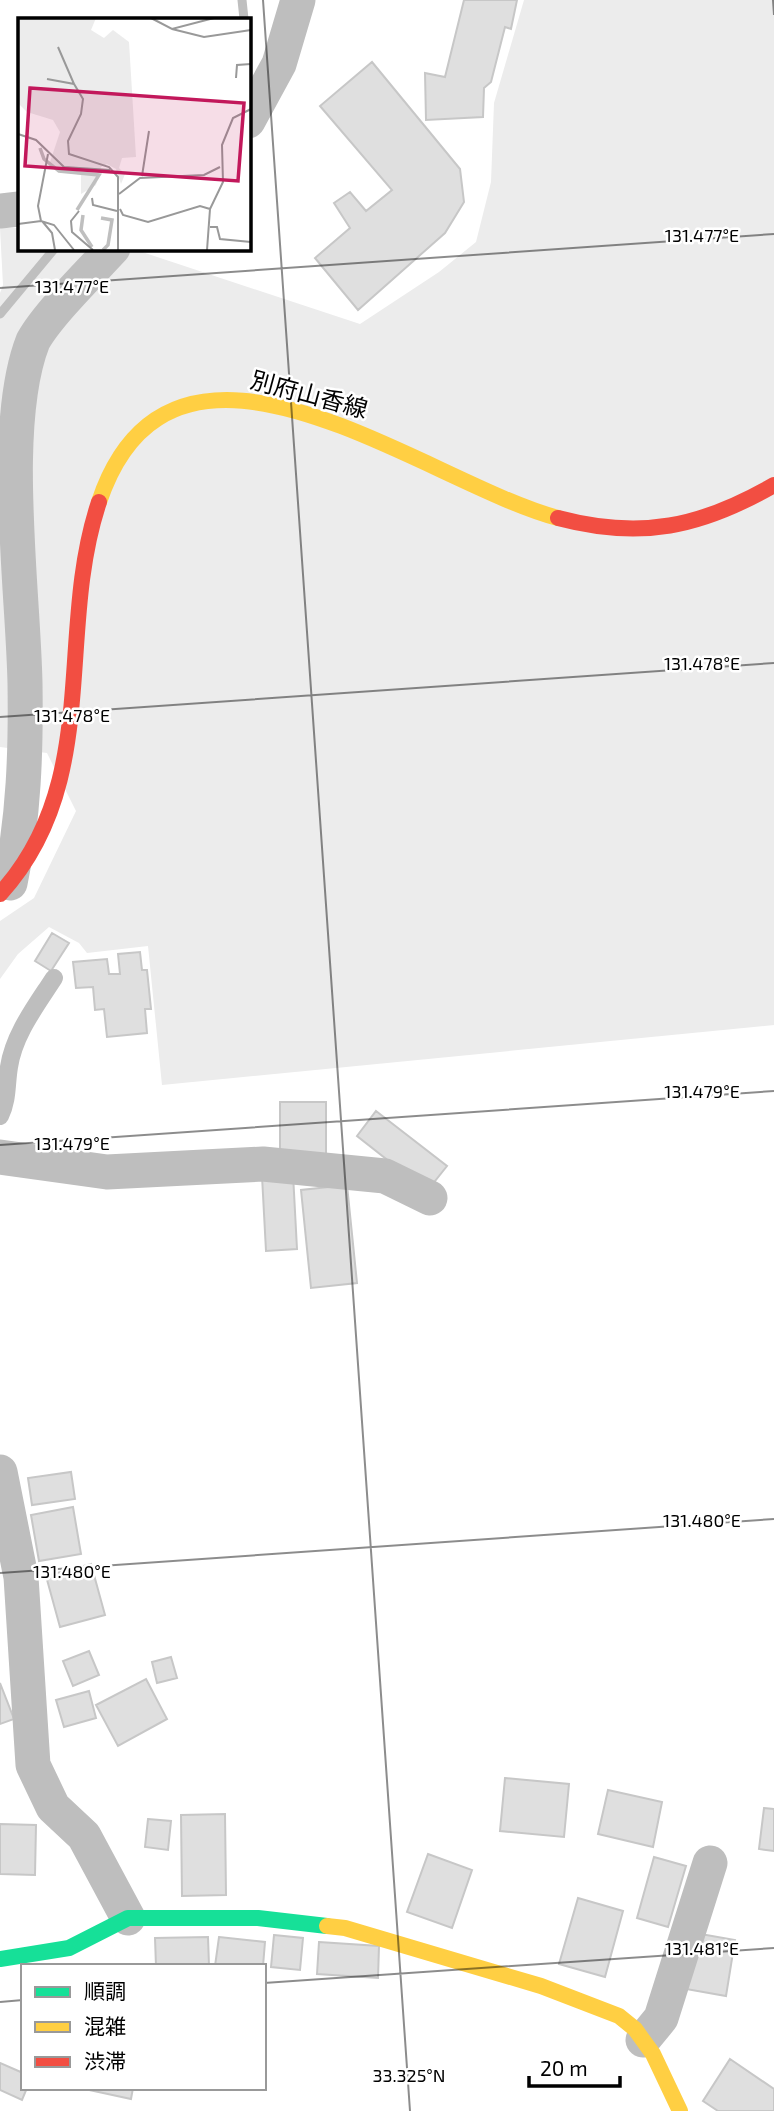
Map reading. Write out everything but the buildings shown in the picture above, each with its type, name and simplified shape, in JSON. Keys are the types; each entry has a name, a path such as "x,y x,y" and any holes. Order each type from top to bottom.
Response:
{"main road":[{"name":"別府山香線","path":"5,889 45,831 71,724 78,619 92,522 109,473 128,442 150,421 203,401 239,398 274,405 370,434 506,501 549,516 619,529 662,528 699,522 731,510 774,485"},
{"path":"0,1959 69,1948 128,1918 258,1918 345,1928 541,1986 618,2016 643,2040 680,2111"}],"street":[{"path":"250,117 279,64 298,0"},
{"path":"0,211 18,209"},
{"path":"5,889 23,806 25,683 11,439 18,387 34,341 111,250"},
{"path":"0,1157 107,1172 263,1164 385,1176 430,1199"},
{"path":"0,1472 21,1577 33,1765 54,1807 84,1836 128,1918"},
{"path":"643,2040 661,2018 710,1863"}],"lane":[{"path":"0,1116 7,1101 9,1067 19,1035 54,978"}],"shaded area":[{"path":"524,0 774,0 774,1025 162,1085 148,946 87,953 79,943 49,927 18,954 0,979 0,921 34,898 76,811 47,753 0,747 0,293 3,285 0,228 18,228 18,250 136,250 360,324 439,272 476,242 491,182 494,103"}],"waterway":[{"path":"242,0 244,18"},
{"path":"0,314 53,250"}],"traffic: fast":[{"path":"0,1959 69,1948 128,1918 258,1918 327,1926"}],"traffic: slow":[{"path":"99,502 135,438 183,406 242,401 306,414 374,439 503,498 558,518"},
{"path":"327,1926 345,1928 541,1986 619,2016 635,2029 653,2054 680,2111"}],"traffic: jam":[{"path":"558,518 616,528 670,526 721,511 774,485"},
{"path":"0,894 32,850 53,804 65,755 72,705 79,603 86,552 99,502"}]}
